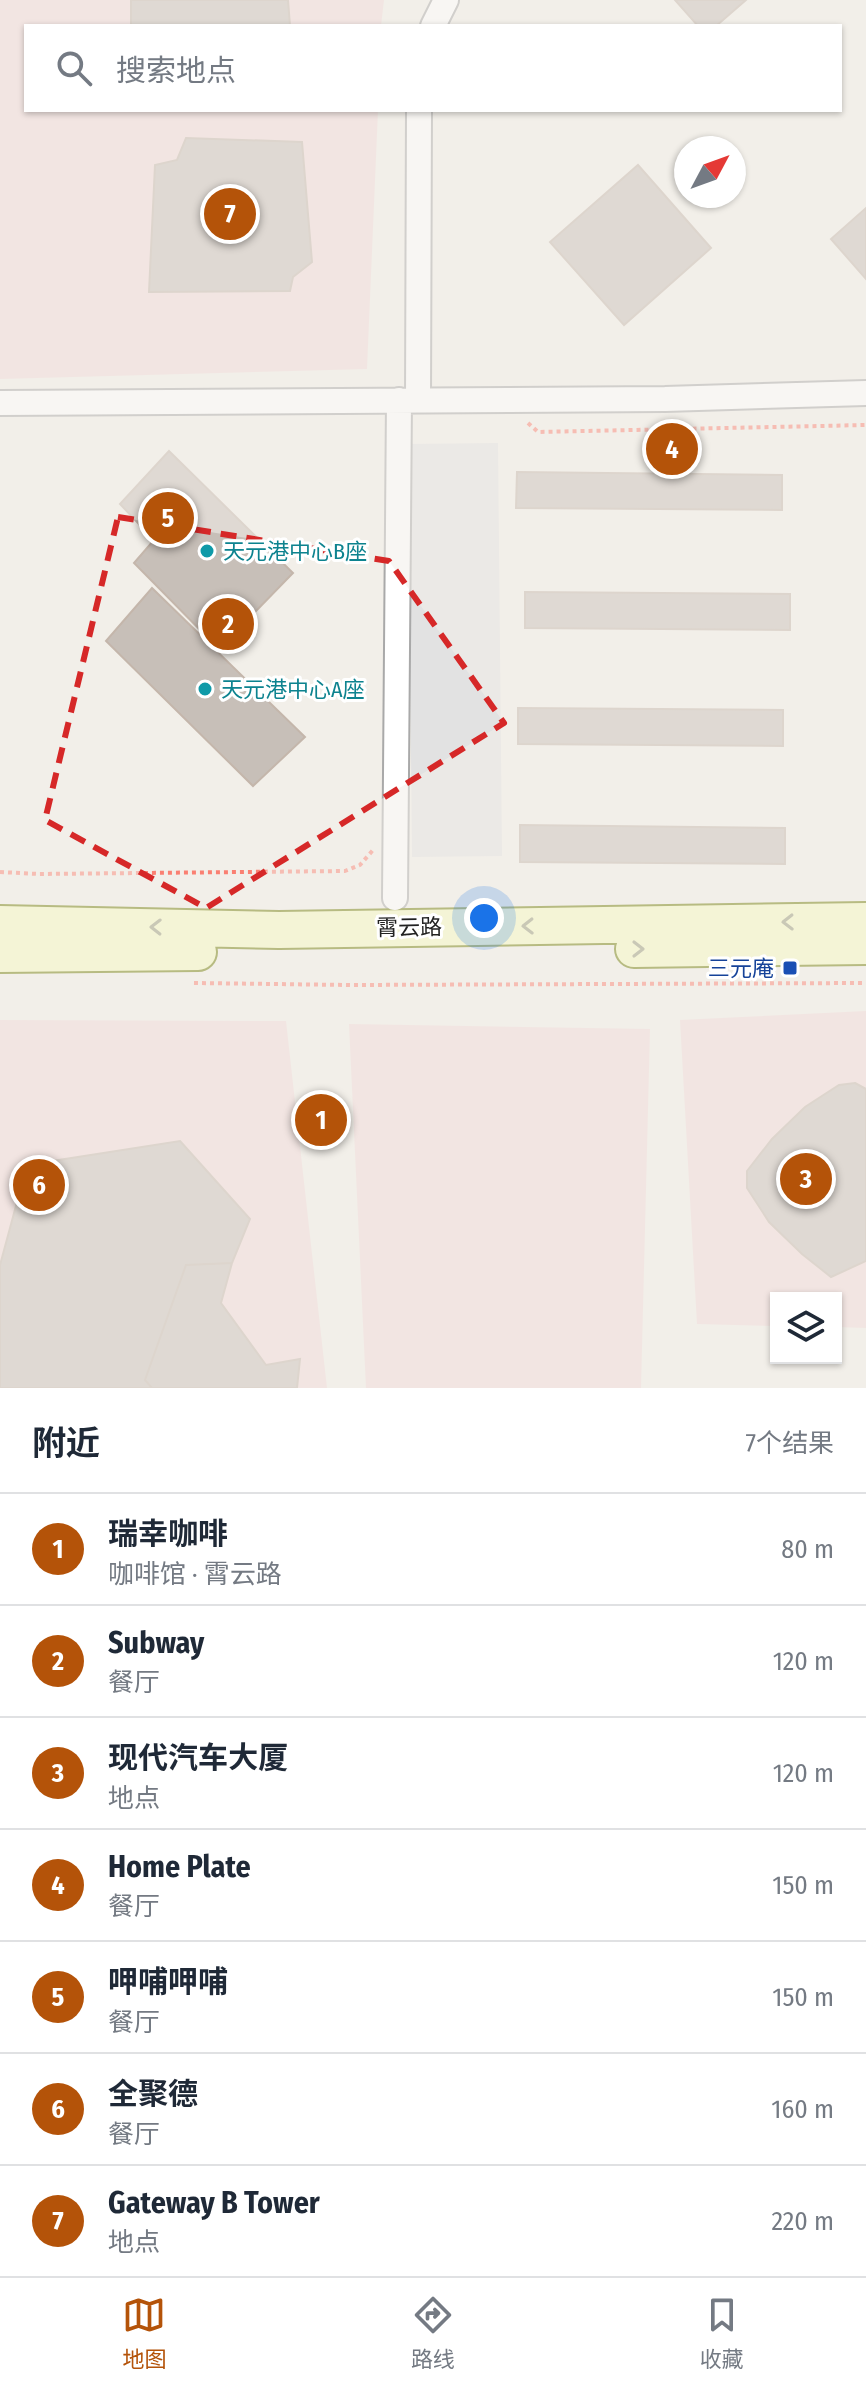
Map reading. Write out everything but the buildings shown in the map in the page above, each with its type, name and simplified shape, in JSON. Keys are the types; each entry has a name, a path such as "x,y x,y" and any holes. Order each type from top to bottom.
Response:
{"main road":[{"name":"霄云路","path":"0,924 279,930 866,921"},
{"name":"霄云路","path":"0,954 866,946"}],"street":[{"path":"434,24 446,0"},
{"path":"395,898 419,112"},
{"path":"0,403 665,399 866,393"}],"path":[{"path":"503,400 538,432 866,425"},
{"path":"0,872 345,871 360,865 377,840"},
{"path":"192,983 866,983"}],"highlighted area":[{"path":"118,517 389,561 504,723 206,908 45,820"}],"shaded area":[{"path":"0,0 384,0 381,24 24,24 24,112 378,112 367,369 0,379"},
{"path":"498,443 502,856 412,857 408,444"},
{"path":"866,1011 866,1328 842,1327 842,1292 770,1292 770,1326 697,1324 680,1020"},
{"path":"0,1020 286,1021 327,1388 0,1388"},
{"path":"349,1024 650,1029 641,1388 366,1388"}],"place":[{"name":"Gateway B Tower","path":"230,214"},
{"name":"Home Plate","path":"672,449"},
{"name":"呷哺呷哺","path":"168,518"},
{"name":"天元港中心B座","path":"207,551"},
{"name":"Subway","path":"228,624"},
{"name":"天元港中心A座","path":"205,689"},
{"name":"三元庵","path":"790,968"},
{"name":"瑞幸咖啡","path":"321,1120"},
{"name":"现代汽车大厦","path":"806,1179"},
{"name":"全聚德","path":"39,1185"}]}
